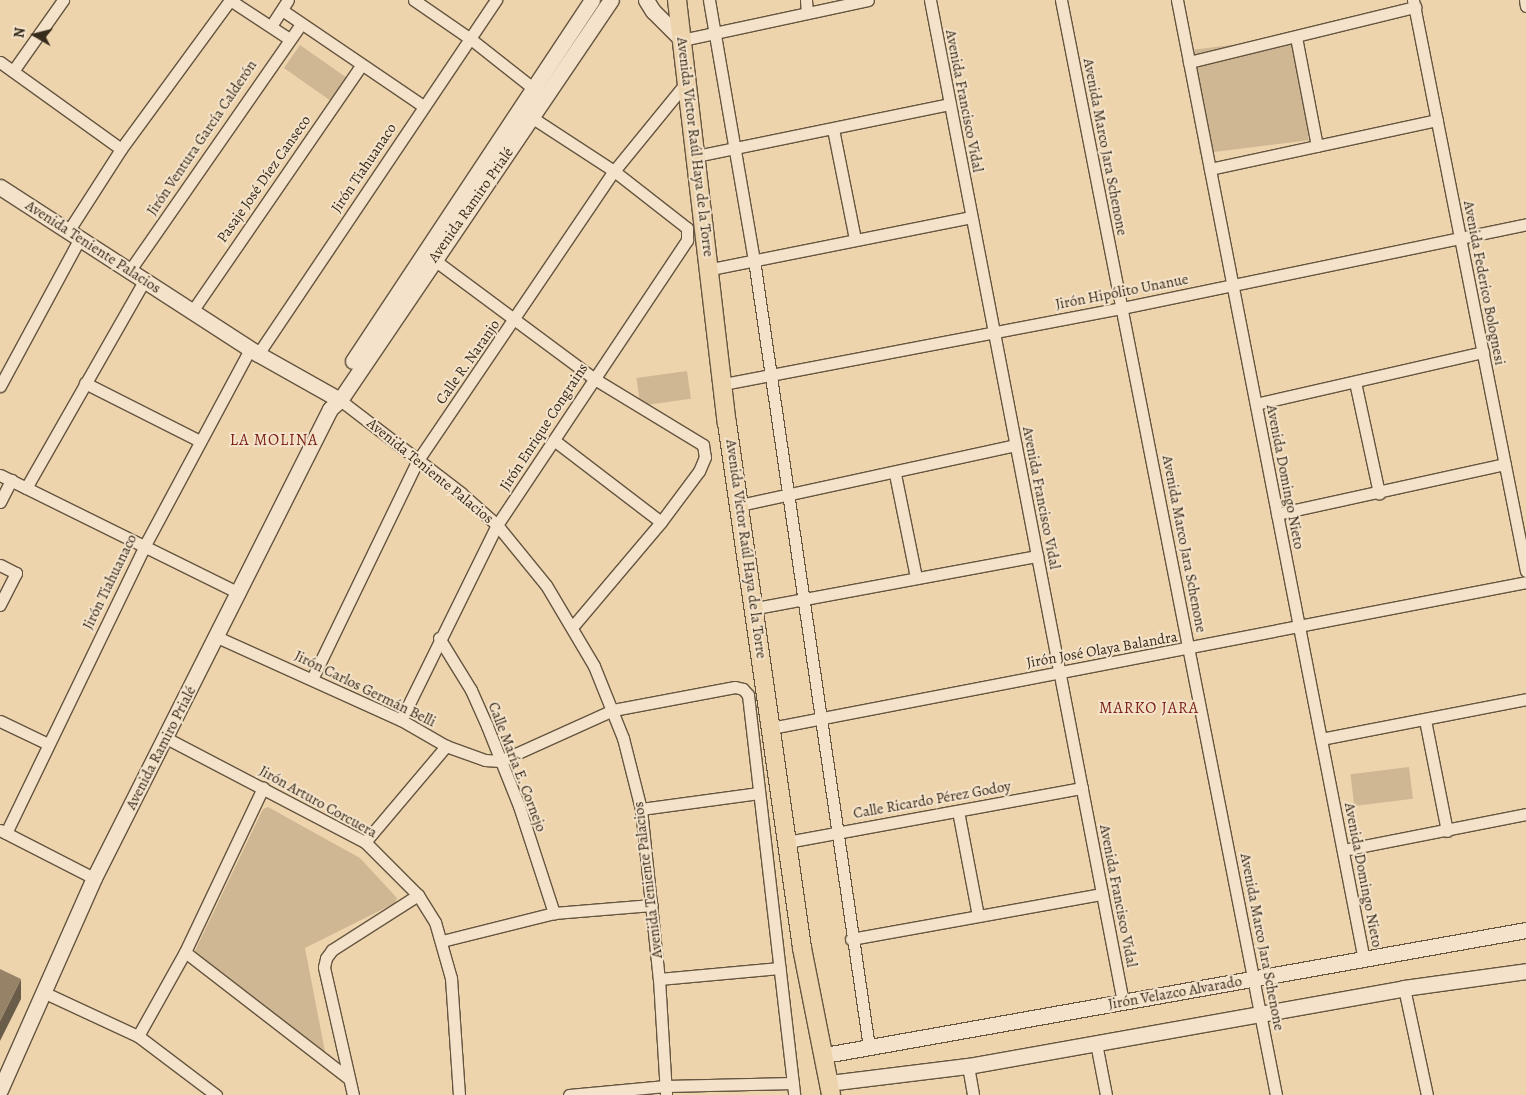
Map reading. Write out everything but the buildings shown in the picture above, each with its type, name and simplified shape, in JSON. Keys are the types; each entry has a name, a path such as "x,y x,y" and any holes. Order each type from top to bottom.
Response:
{"main road":[{"name":"Avenida Víctor Raúl Haya de la Torre","path":"677,0 685,84 711,268 723,384 756,608 787,842 802,948 830,1089"}],"street":[{"path":"13,71 63,0"},
{"path":"0,386 75,234 121,149 230,0 288,38"},
{"path":"271,26 288,0"},
{"path":"414,0 472,40 539,93"},
{"name":"Jirón Tiahuanaco","path":"3,831 48,744 145,545 200,441 254,351 423,106 472,40 496,0"},
{"name":"Avenida Ramiro Prialé","path":"0,1091 94,878 217,638 334,401 429,255 526,114 592,0"},
{"name":"Avenida Ramiro Prialé","path":"539,93 611,0"},
{"path":"646,0 653,12 682,40 868,0"},
{"path":"709,0 754,260 769,376 824,720 852,938 869,1047"},
{"path":"806,0 807,13"},
{"name":"Avenida Francisco Vidal","path":"930,0 1123,1002"},
{"name":"Avenida Marco Jara Schenone","path":"1061,0 1276,1095"},
{"name":"Avenida Domingo Nieto","path":"1177,0 1364,960"},
{"path":"1525,0 1526,6"},
{"path":"1189,62 1296,37 1414,4"},
{"name":"Avenida Federico Bolognesi","path":"1414,4 1526,571"},
{"path":"282,10 300,25 423,106"},
{"name":"Jirón Ventura García Calderón","path":"130,270 288,38 300,25"},
{"path":"1296,37 1316,146"},
{"path":"0,62 121,149"},
{"name":"Pasaje José Díez Canseco","path":"192,310 361,66"},
{"name":"Calle R. Naranjo","path":"312,679 418,460 614,171 685,84"},
{"path":"696,156 950,104"},
{"path":"526,114 614,171"},
{"path":"1210,169 1437,120"},
{"path":"833,129 855,239"},
{"name":"Jirón Enrique Congrains","path":"401,720 439,638 497,525 555,441 593,378 687,240 687,228 614,171"},
{"name":"Avenida Teniente Palacios","path":"0,187 334,401 418,460 497,525 546,585 572,626 613,710 633,772 641,809 652,906 659,978 666,1090"},
{"path":"711,268 972,216"},
{"name":"Jirón Hipólito Unanue","path":"723,384 1122,308 1460,236 1526,224"},
{"path":"429,255 593,378 703,445 705,457 698,471 661,522 572,626"},
{"path":"26,488 144,281"},
{"path":"1256,404 1483,352"},
{"path":"1355,382 1379,493"},
{"path":"85,383 200,441"},
{"path":"555,441 661,522"},
{"path":"740,506 895,474 1016,445"},
{"path":"1277,514 1505,464"},
{"path":"895,474 916,577"},
{"path":"0,475 145,545 238,593"},
{"path":"0,502 11,480"},
{"path":"756,608 1037,556"},
{"path":"0,565 16,573 0,605"},
{"name":"Jirón José Olaya Balandra","path":"771,728 824,720 1059,672 1189,649 1526,582"},
{"name":"Jirón Carlos Germán Belli","path":"217,638 401,720 446,746 485,760 500,761"},
{"name":"Calle María E. Cornejo","path":"439,638 470,690 500,761 554,913"},
{"path":"500,761 613,710 735,686 748,695 794,1095"},
{"path":"1321,738 1425,720 1526,699"},
{"path":"1425,720 1446,831"},
{"path":"0,721 48,744"},
{"name":"Jirón Arturo Corcuera","path":"166,738 365,842 418,895 436,922 450,978 459,1095"},
{"path":"365,842 446,746"},
{"path":"138,1036 185,952 263,788"},
{"name":"Calle Ricardo Pérez Godoy","path":"787,842 1082,788"},
{"path":"641,809 759,793"},
{"path":"958,811 978,916"},
{"path":"1343,850 1526,814"},
{"path":"3,831 94,878"},
{"path":"852,938 1102,894"},
{"path":"353,1095 324,966 326,958 332,950 418,895"},
{"path":"442,941 554,913 652,906"},
{"name":"Jirón Velazco Alvarado","path":"824,1055 1526,930"},
{"path":"185,952 348,1078"},
{"path":"659,978 779,968"},
{"path":"830,1089 1404,988 1526,972"},
{"path":"1404,988 1427,1095"},
{"path":"43,992 138,1036 216,1095"},
{"path":"1096,1043 1106,1095"},
{"path":"968,1066 973,1095"},
{"path":"569,1095 666,1090 732,1083 793,1083"},
{"path":"732,1083 733,1095"},
{"path":"0,1091 4,1095"}],"shaded area":[{"path":"1296,37 1309,140 1199,154 1187,50"},
{"path":"300,45 347,78 331,101 284,68"},
{"path":"687,371 691,399 640,406 636,378"},
{"path":"1409,767 1413,799 1354,806 1350,774"},
{"path":"268,807 360,858 397,898 395,903 305,948 326,1057 193,955 263,809"}],"district":[{"name":"LA MOLINA","path":"274,440"},
{"name":"MARKO JARA","path":"1149,708"}]}
